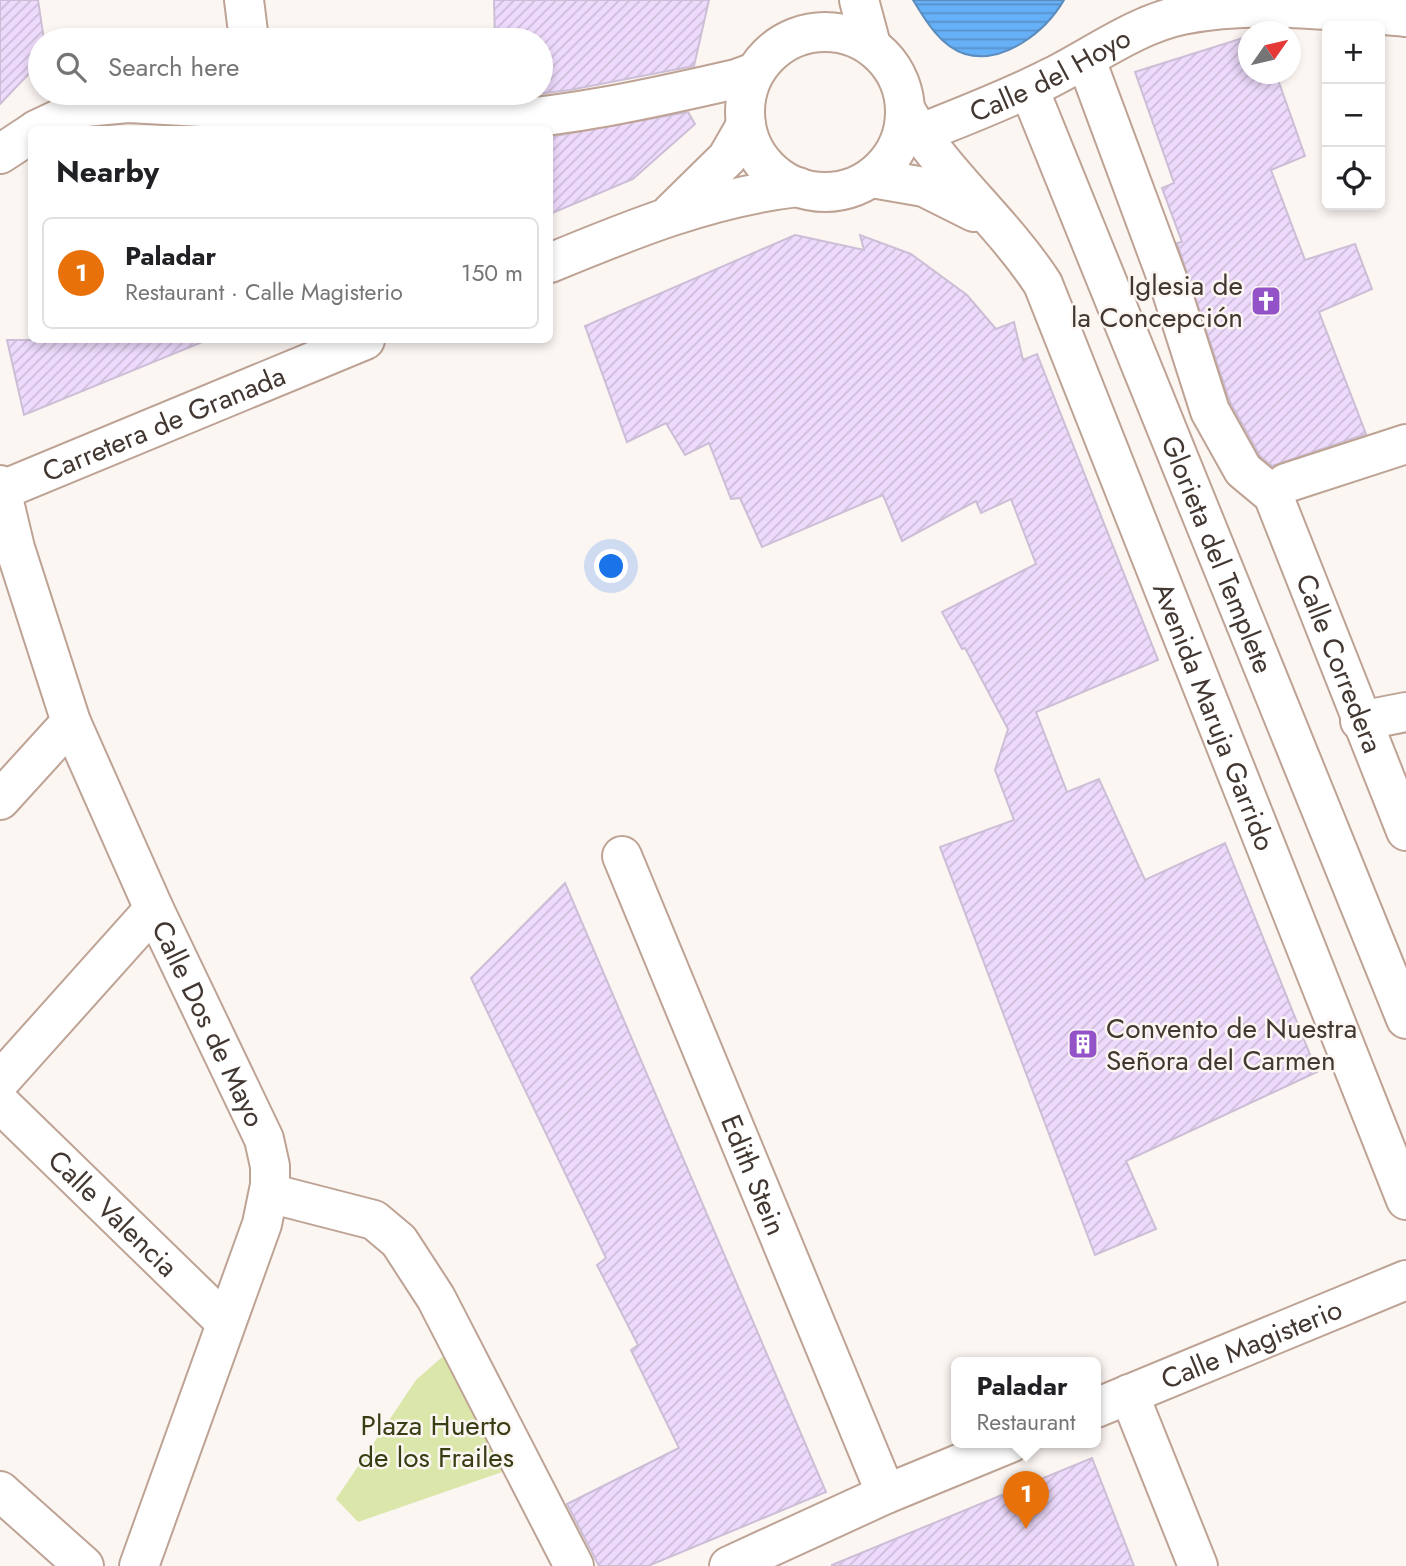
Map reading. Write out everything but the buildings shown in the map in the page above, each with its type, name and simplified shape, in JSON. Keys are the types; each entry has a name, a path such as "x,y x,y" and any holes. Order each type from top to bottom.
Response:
{"street":[{"path":"244,0 248,28"},
{"path":"786,41 809,0"},
{"path":"859,0 871,46"},
{"name":"Calle del Hoyo","path":"909,127 1029,89 1086,60 1155,13 1182,15 1279,5 1406,17"},
{"path":"553,262 669,215 761,191 797,187 823,192 848,189 872,178 887,164 909,127 896,74 871,46 836,32 810,32 786,41 769,55 755,72 747,93 746,125 764,163 773,173 797,187"},
{"path":"1086,60 1171,289 1210,411 1243,470 1273,495 1286,484 1406,444"},
{"path":"298,105 475,122 525,120 580,113 736,79 755,72"},
{"name":"Glorieta del Templete","path":"1029,89 1406,1019"},
{"path":"45,126 85,107 106,105"},
{"path":"669,215 727,158 746,125"},
{"name":"Avenida Maruja Garrido","path":"909,127 1010,238 1043,284 1406,1200"},
{"path":"0,154 28,136"},
{"name":"Avenida Maruja Garrido","path":"872,178 925,187 971,209 1010,238"},
{"name":"Carretera de Granada","path":"0,489 358,343"},
{"name":"Calle Dos de Mayo","path":"0,489 15,548 71,722 153,909 264,1139 270,1166 269,1193 262,1224 139,1566"},
{"name":"Calle Corredera","path":"1273,495 1360,721 1406,831"},
{"path":"1360,721 1406,712"},
{"path":"0,800 71,722"},
{"name":"Edith Stein","path":"622,856 886,1494"},
{"path":"0,1081 153,909"},
{"name":"Calle Valencia","path":"0,1103 225,1322"},
{"path":"269,1193 374,1220 399,1241 436,1298 573,1566"},
{"name":"Calle Magisterio","path":"1113,1401 1406,1280"},
{"path":"1113,1401 1198,1566"},
{"path":"729,1566 886,1494 998,1448"},
{"path":"0,1491 84,1566"}],"green space":[{"name":"Plaza Huerto de los Frailes","path":"449,1351 508,1470 358,1522 336,1499 416,1380"}],"water":[{"path":"913,0 1064,0 1046,23 1022,43 994,55 980,56 965,54 948,45 934,32"}],"place":[{"name":"Iglesia de la Concepción","path":"1266,301"},
{"name":"Convento de Nuestra Señora del Carmen","path":"1083,1044"},
{"name":"Paladar","path":"1026,1529"}]}
